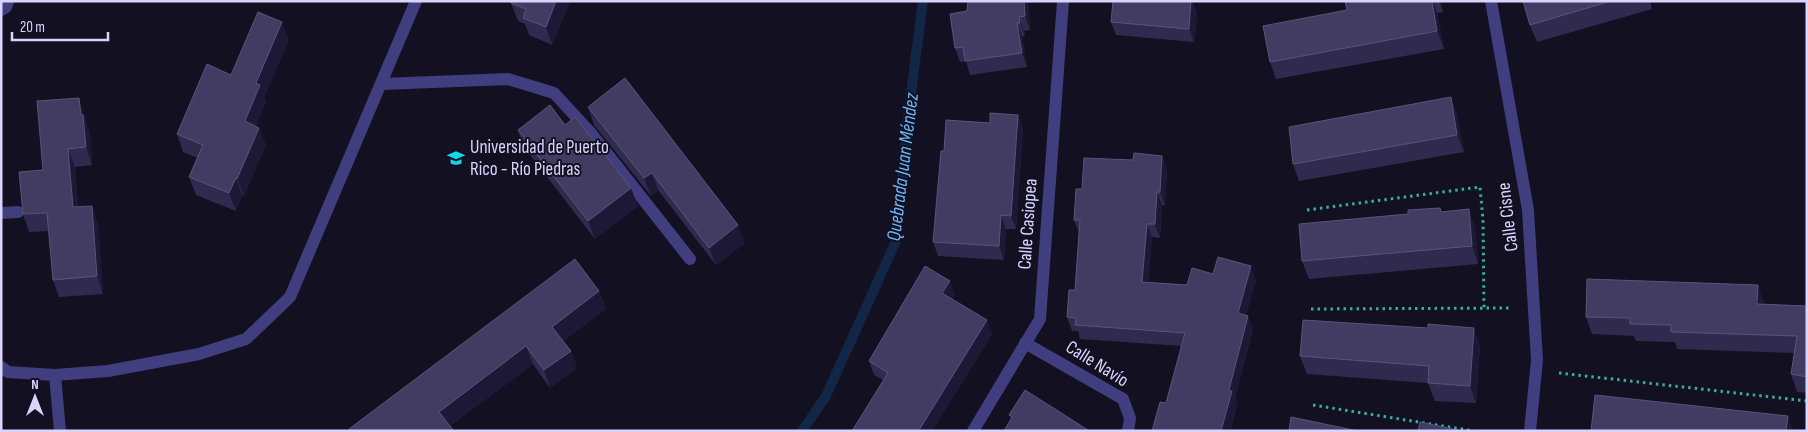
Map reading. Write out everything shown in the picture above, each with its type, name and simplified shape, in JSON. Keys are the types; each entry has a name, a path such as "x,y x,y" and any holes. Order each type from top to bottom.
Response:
{"street":[{"path":"1,10 6,7 8,1"},
{"path":"1,367 8,372 55,375 108,370 190,356 246,339 290,297 416,1"},
{"name":"Calle Casiopea","path":"973,431 1040,319 1063,1"},
{"name":"Calle Cisne","path":"1491,1 1528,210 1537,360 1530,431"},
{"path":"382,84 508,80 554,93 590,132 690,259"},
{"path":"1,213 18,212"},
{"name":"Calle Navío","path":"1025,343 1122,399 1130,418 1128,431"},
{"path":"55,375 60,431"}],"path":[{"path":"1306,210 1480,187 1484,220 1484,308"},
{"path":"1311,309 1534,307"},
{"path":"1536,370 1807,401"},
{"path":"1313,405 1474,431"}],"building":[{"path":"512,1 556,1 546,27 523,18 526,9 511,3"},
{"path":"968,1 1024,1 1025,16 1019,17 1020,23 1017,23 1022,53 965,61 963,47 955,48 950,14 967,11"},
{"path":"1113,1 1191,1 1189,29 1111,22"},
{"path":"1345,1 1432,1 1437,31 1270,62 1263,26 1347,10"},
{"path":"1523,1 1611,1 1530,25"},
{"path":"258,12 282,22 256,83 260,85 245,121 259,128 229,193 189,177 203,145 177,134 207,64 231,75"},
{"path":"625,78 738,225 709,248 652,173 644,178 588,107"},
{"path":"1451,97 1457,135 1293,164 1289,127"},
{"path":"79,98 81,115 83,115 86,147 68,149 73,207 92,206 97,276 53,280 47,213 23,214 19,172 43,170 37,101"},
{"path":"550,105 565,125 575,117 631,188 588,221 518,130"},
{"path":"990,113 1018,115 1011,216 1001,215 999,246 933,242 941,151 944,151 946,120 990,123"},
{"path":"1134,153 1162,156 1160,192 1157,192 1155,224 1147,224 1142,282 1187,285 1192,268 1213,274 1218,257 1251,266 1238,313 1248,316 1229,390 1232,391 1221,431 1152,431 1160,402 1166,403 1185,333 1075,325 1076,318 1067,317 1069,290 1075,290 1080,220 1074,220 1076,189 1082,189 1084,158 1133,160"},
{"path":"1440,208 1441,212 1469,209 1472,246 1302,261 1299,224 1408,214 1408,210"},
{"path":"575,259 599,291 552,327 571,351 544,370 526,346 439,412 454,431 350,431 349,429"},
{"path":"925,266 950,281 942,293 987,320 920,431 852,431 888,373 869,361"},
{"path":"1587,279 1758,285 1757,304 1807,306 1807,377 1791,374 1797,336 1671,332 1671,325 1630,324 1630,318 1586,317"},
{"path":"1303,320 1428,328 1428,324 1474,328 1470,386 1428,383 1429,366 1300,356"},
{"path":"1025,390 1088,430 1004,431 1012,417 1009,415"},
{"path":"1595,395 1788,416 1786,431 1591,431"},
{"path":"1291,417 1358,431 1289,431"},
{"path":"1420,422 1462,431 1418,431"}],"waterway":[{"name":"Quebrada Juan Méndez","path":"802,431 826,396 896,241 907,124 923,1"}],"place":[{"name":"Universidad de Puerto Rico - Río Piedras","path":"456,158"}]}
